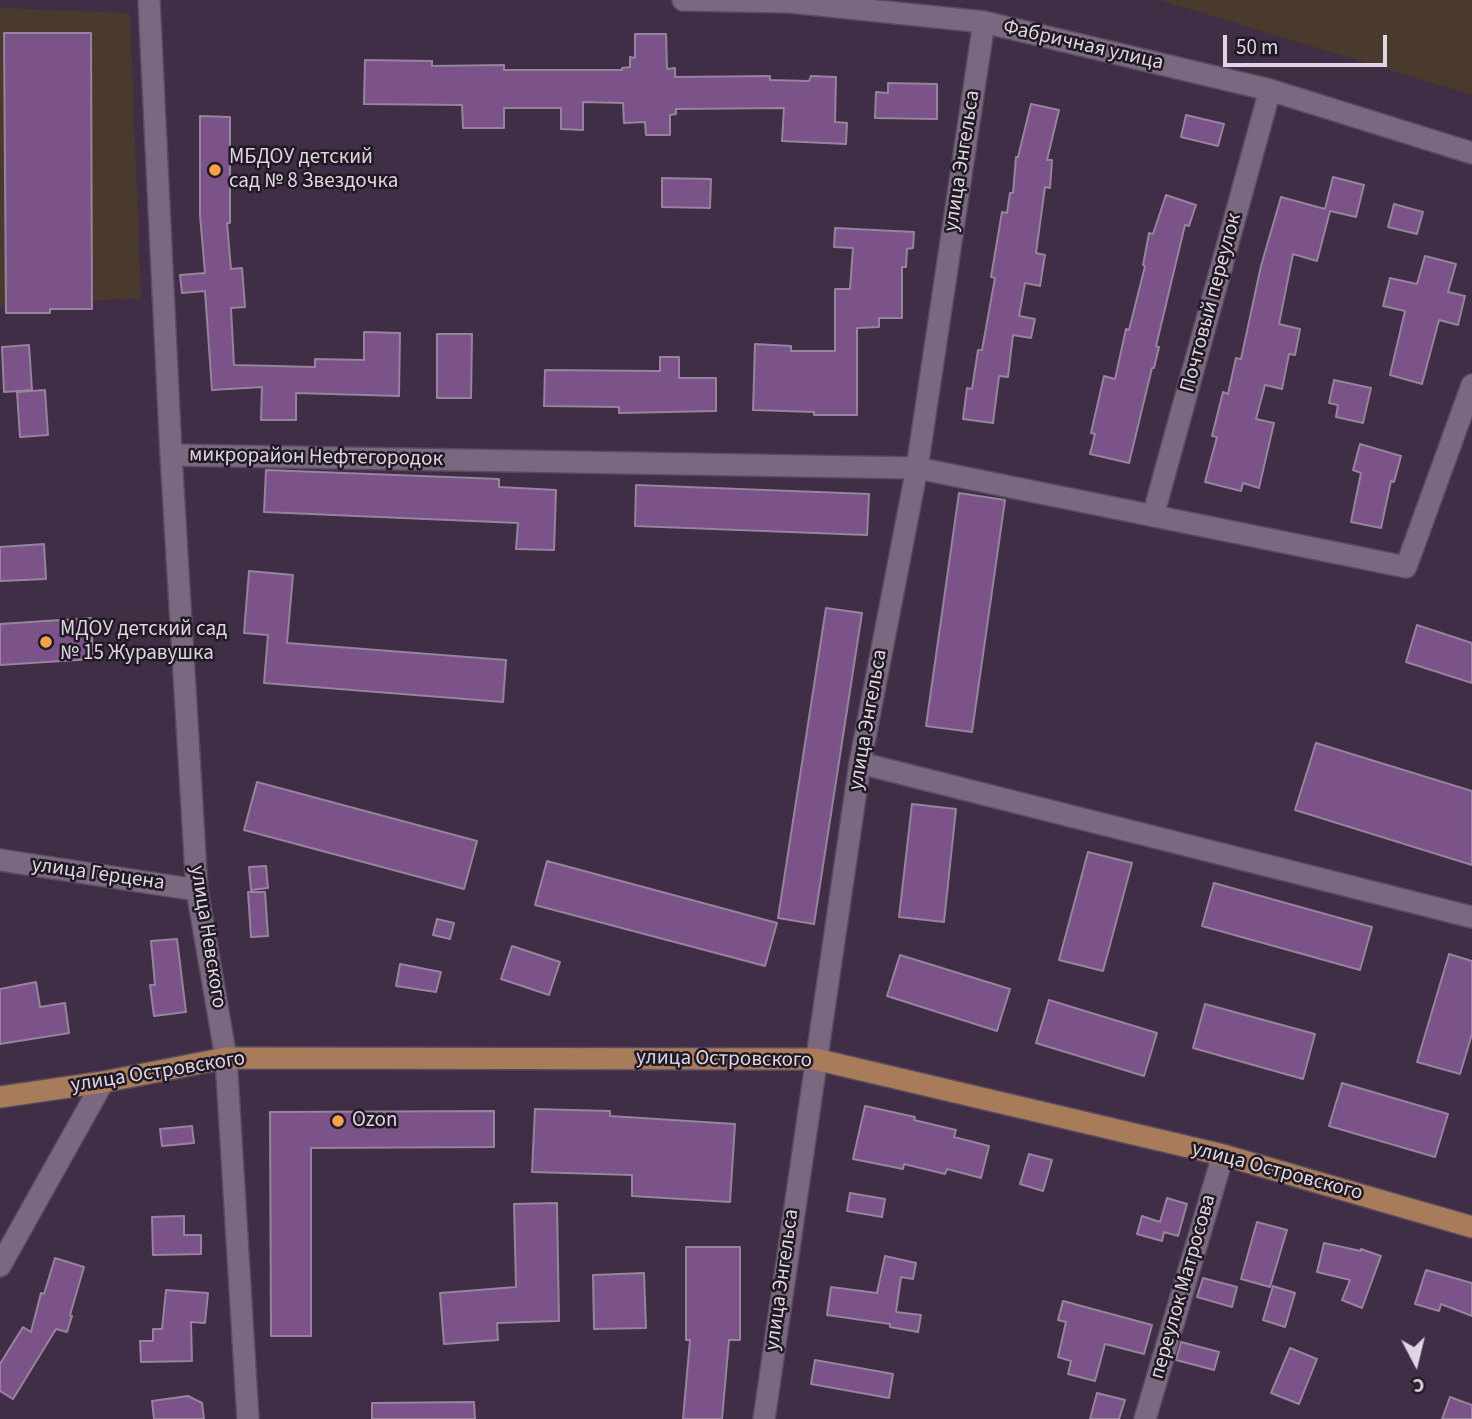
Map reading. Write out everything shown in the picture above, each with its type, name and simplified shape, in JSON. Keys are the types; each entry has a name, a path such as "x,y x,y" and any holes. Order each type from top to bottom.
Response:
{"main road":[{"name":"улица Островского","path":"0,1097 103,1082 226,1058 815,1059 1223,1155 1472,1227"}],"street":[{"name":"микрорайон Нефтегородок","path":"149,0 171,456 917,468 1406,567 1472,386"},
{"name":"Фабричная улица","path":"683,0 790,2 984,22 1270,90 1472,153"},
{"name":"улица Энгельса","path":"764,1419 860,763 917,468 984,22"},
{"name":"Почтовый переулок","path":"1153,516 1270,90"},
{"name":"улица Невского","path":"171,456 197,890 226,1058 248,1419"},
{"path":"860,763 1472,917"},
{"name":"улица Герцена","path":"0,860 197,890"},
{"path":"0,1266 103,1082"},
{"name":"переулок Матросова","path":"1145,1419 1223,1155"}],"shaded area":[{"path":"1159,0 1472,0 1472,95"},
{"path":"0,8 130,13 141,298 0,306"}],"building":[{"path":"4,33 91,33 92,309 6,313"},
{"path":"635,34 666,34 667,69 675,68 675,77 770,76 770,80 809,81 811,76 836,77 835,122 847,123 846,144 782,141 784,108 676,109 676,114 670,115 670,135 646,135 645,122 624,123 623,103 583,102 583,130 561,129 561,108 504,108 504,128 463,128 462,105 364,104 365,60 432,61 432,66 504,65 504,70 622,70 630,67 630,57 635,58"},
{"path":"888,83 937,84 937,119 875,118 876,92 888,93"},
{"path":"1031,104 1059,110 1047,160 1052,160 1050,188 1045,187 1036,253 1045,255 1040,286 1025,283 1019,316 1035,319 1031,338 1013,335 1008,377 999,376 993,423 963,419 967,388 972,389 978,350 982,350 995,278 991,277 1002,212 1007,213 1010,193 1013,193 1016,157"},
{"path":"1186,115 1224,124 1218,146 1181,137"},
{"path":"200,116 230,117 230,223 227,223 231,269 242,268 245,307 231,308 234,365 315,367 315,359 364,360 364,332 400,333 399,396 296,393 296,420 261,420 262,387 212,390 205,291 182,293 180,275 205,273 200,215"},
{"path":"1333,177 1364,185 1356,217 1330,211 1317,261 1293,254 1279,324 1300,329 1295,355 1289,354 1282,389 1265,385 1256,419 1274,423 1259,488 1243,483 1241,491 1205,482 1217,437 1212,436 1223,392 1228,394 1236,358 1241,359 1261,266 1281,197 1325,209"},
{"path":"662,178 711,179 710,208 662,207"},
{"path":"1166,195 1196,205 1189,226 1185,225 1156,346 1159,347 1129,463 1090,454 1095,434 1091,433 1104,376 1115,379 1126,329 1129,330 1145,266 1143,265 1149,233 1153,234"},
{"path":"1394,204 1423,212 1417,234 1388,227"},
{"path":"835,228 914,232 913,248 907,249 906,267 902,267 902,318 879,318 879,327 857,328 857,415 753,410 755,344 791,346 791,351 835,351 835,289 850,289 853,248 834,247"},
{"path":"1425,256 1456,264 1448,292 1465,296 1458,325 1439,320 1422,384 1390,375 1405,311 1383,306 1390,278 1417,284"},
{"path":"437,334 472,334 471,398 437,398"},
{"path":"29,345 32,390 4,392 2,347"},
{"path":"660,357 679,357 679,378 716,378 716,411 619,413 619,407 544,406 545,370 660,371"},
{"path":"1334,380 1371,388 1363,423 1336,417 1338,405 1329,403"},
{"path":"45,390 48,435 20,437 17,392"},
{"path":"1360,444 1401,456 1394,482 1391,481 1381,528 1351,522 1361,473 1353,470"},
{"path":"266,470 499,479 499,487 556,490 554,550 516,549 518,523 264,512"},
{"path":"636,485 869,494 867,535 635,526"},
{"path":"959,493 1005,500 972,732 926,726"},
{"path":"44,544 46,579 0,581 0,547"},
{"path":"249,571 293,575 287,643 506,660 503,702 264,683 268,635 244,633"},
{"path":"826,608 862,613 814,924 778,918"},
{"name":"МДОУ детский сад № 15 Журавушка","path":"91,618 93,659 0,665 0,624"},
{"path":"1417,625 1472,643 1472,683 1406,662"},
{"path":"1316,743 1472,791 1472,865 1295,810"},
{"path":"257,782 477,841 464,889 244,830"},
{"path":"912,804 956,809 944,922 899,917"},
{"path":"1088,852 1132,863 1103,971 1059,960"},
{"path":"547,861 777,923 765,966 535,905"},
{"path":"266,866 268,888 251,890 249,867"},
{"path":"1214,883 1372,927 1360,970 1202,926"},
{"path":"248,892 265,892 268,936 251,937"},
{"path":"437,919 454,923 450,939 433,935"},
{"path":"177,939 186,1012 154,1016 150,985 155,985 151,941"},
{"path":"512,946 560,962 549,995 501,979"},
{"path":"1449,954 1472,961 1472,1034 1460,1074 1417,1062"},
{"path":"900,955 1010,989 997,1031 887,996"},
{"path":"400,964 441,972 436,992 396,986"},
{"path":"36,982 40,1007 65,1003 69,1033 0,1044 0,989"},
{"path":"1049,1000 1157,1033 1144,1076 1036,1043"},
{"path":"1205,1004 1315,1034 1303,1079 1193,1048"},
{"path":"1342,1083 1448,1114 1435,1157 1329,1126"},
{"path":"865,1106 915,1117 914,1120 956,1130 954,1137 989,1146 981,1178 947,1169 945,1174 904,1164 903,1169 853,1159"},
{"path":"535,1109 610,1111 610,1116 735,1124 730,1202 632,1196 632,1175 532,1172"},
{"path":"494,1111 494,1147 311,1148 311,1336 271,1336 270,1112"},
{"path":"192,1126 194,1143 162,1146 160,1129"},
{"path":"1029,1154 1052,1160 1043,1191 1020,1184"},
{"path":"850,1193 885,1199 882,1217 847,1211"},
{"path":"1167,1198 1187,1204 1178,1236 1164,1232 1162,1241 1137,1234 1142,1216 1160,1222"},
{"path":"557,1203 559,1321 497,1323 498,1340 444,1344 440,1293 516,1287 514,1204"},
{"path":"184,1216 184,1235 201,1235 201,1254 153,1255 152,1217"},
{"path":"1257,1222 1287,1230 1270,1287 1241,1279"},
{"path":"1324,1243 1361,1249 1381,1256 1362,1308 1342,1300 1350,1280 1317,1272"},
{"path":"686,1247 740,1247 740,1340 729,1340 722,1419 683,1419 690,1340 686,1340"},
{"path":"885,1256 916,1263 913,1279 901,1277 896,1312 921,1315 918,1332 890,1327 890,1324 827,1315 831,1287 877,1293"},
{"path":"55,1258 84,1267 70,1315 72,1316 67,1332 56,1329 13,1399 0,1391 0,1364 23,1327 31,1332 41,1293 44,1294"},
{"path":"1426,1270 1472,1283 1472,1316 1441,1304 1439,1311 1415,1304"},
{"path":"644,1273 646,1328 594,1329 593,1275"},
{"path":"1203,1278 1237,1287 1232,1307 1197,1297"},
{"path":"1273,1286 1295,1293 1285,1327 1263,1320"},
{"path":"166,1290 208,1293 205,1323 191,1322 192,1361 141,1362 140,1341 153,1341 153,1329 162,1329"},
{"path":"1063,1301 1152,1325 1144,1354 1105,1344 1095,1381 1068,1374 1071,1361 1058,1357 1066,1322 1058,1320"},
{"path":"1181,1342 1219,1352 1214,1370 1176,1360"},
{"path":"1290,1348 1317,1359 1299,1404 1271,1393"},
{"path":"815,1360 893,1374 889,1398 811,1384"},
{"path":"1097,1393 1125,1400 1119,1419 1090,1419"},
{"path":"188,1396 202,1403 204,1419 154,1419 152,1401"},
{"path":"1450,1397 1472,1405 1472,1419 1442,1419"},
{"path":"474,1402 475,1419 372,1419 372,1403"}],"place":[{"name":"МБДОУ детский сад № 8 Звездочка","path":"215,170"},
{"name":"МДОУ детский сад № 15 Журавушка","path":"46,642"},
{"name":"Ozon","path":"338,1121"}]}
